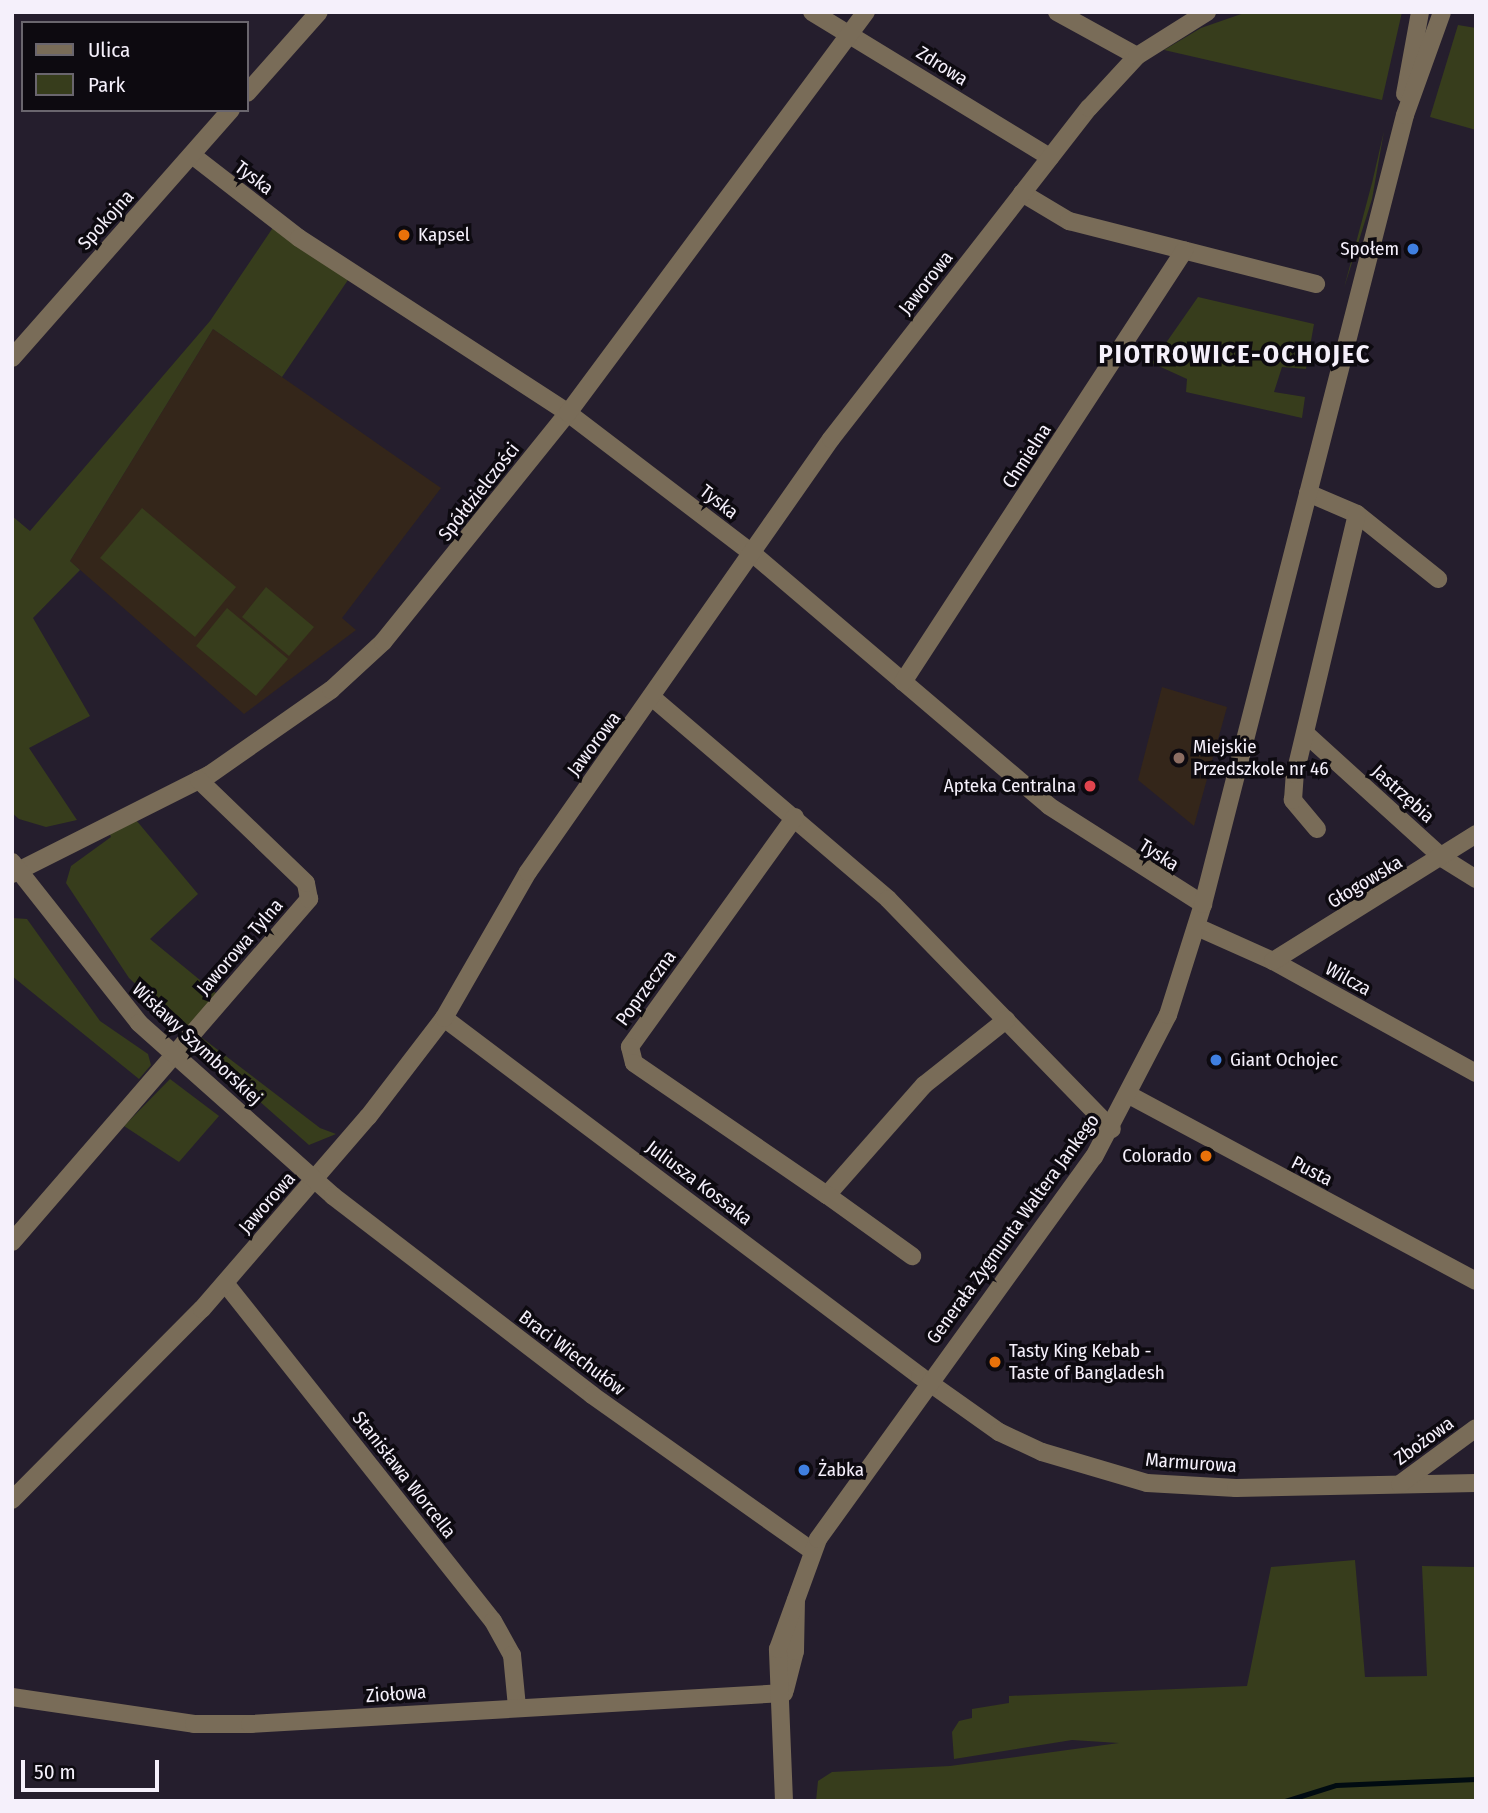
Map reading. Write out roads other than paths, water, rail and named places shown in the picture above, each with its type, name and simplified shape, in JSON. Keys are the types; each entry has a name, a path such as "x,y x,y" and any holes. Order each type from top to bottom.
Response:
{"street":[{"path":"248,92 319,12"},
{"name":"Zdrowa","path":"812,12 1050,157"},
{"name":"Spółdzielczości","path":"14,869 199,780 331,690 383,642 568,413 866,12"},
{"path":"1057,12 1137,55"},
{"name":"Jaworowa","path":"12,1500 225,1283 314,1179 444,1018 528,872 654,698 752,553 1022,193 1137,55 1207,12"},
{"name":"Generała Zygmunta Waltera Jankego","path":"1405,116 1408,55 1420,12"},
{"name":"Generała Zygmunta Waltera Jankego","path":"784,1801 784,1693 795,1651 796,1596 812,1551 928,1382 1112,1129 1131,1096 1168,1015 1203,904 1405,116 1442,12"},
{"name":"Spokojna","path":"12,358 229,112"},
{"name":"Tyska","path":"192,155 299,238 568,413 752,553 1066,819 1203,904"},
{"path":"1022,193 1063,219 1316,284"},
{"name":"Chmielna","path":"903,682 1184,251"},
{"path":"1308,493 1357,514 1438,579"},
{"path":"1317,829 1293,800 1357,514"},
{"path":"654,698 888,899 1112,1129"},
{"name":"Jastrzębia","path":"1306,734 1444,859 1476,879"},
{"name":"Jaworowa Tylna","path":"12,1242 174,1056 310,891 199,780"},
{"name":"Poprzeczna","path":"795,817 628,1055 912,1256"},
{"name":"Głogowska","path":"1273,961 1444,859 1476,834"},
{"name":"Wisławy Szymborskiej","path":"14,869 92,968 174,1056 314,1179"},
{"name":"Wilcza","path":"1196,927 1273,961 1476,1073"},
{"name":"Juliusza Kossaka","path":"444,1018 928,1382"},
{"path":"827,1195 924,1085 1006,1020"},
{"name":"Pusta","path":"1131,1096 1476,1281"},
{"name":"Braci Wiechułów","path":"314,1179 592,1395 812,1551"},
{"name":"Stanisława Worcella","path":"225,1283 493,1621 512,1655 517,1707"},
{"name":"Marmurowa","path":"928,1382 982,1420 1042,1452 1147,1483 1397,1486 1476,1483"},
{"name":"Zbożowa","path":"1397,1486 1476,1428"},
{"name":"Ziołowa","path":"12,1697 194,1724 784,1693"}],"waterway":[{"path":"1285,1801 1336,1785 1476,1779"}],"place":[{"name":"Kapsel","path":"404,235"},
{"name":"Społem","path":"1413,249"},
{"name":"Miejskie Przedszkole nr 46","path":"1179,758"},
{"name":"Apteka Centralna","path":"1090,786"},
{"name":"Giant Ochojec","path":"1216,1060"},
{"name":"Colorado","path":"1206,1156"},
{"name":"Tasty King Kebab - Taste of Bangladesh","path":"995,1362"},
{"name":"Żabka","path":"804,1470"}],"district":[{"name":"PIOTROWICE-OCHOJEC","path":"1235,355"}]}
